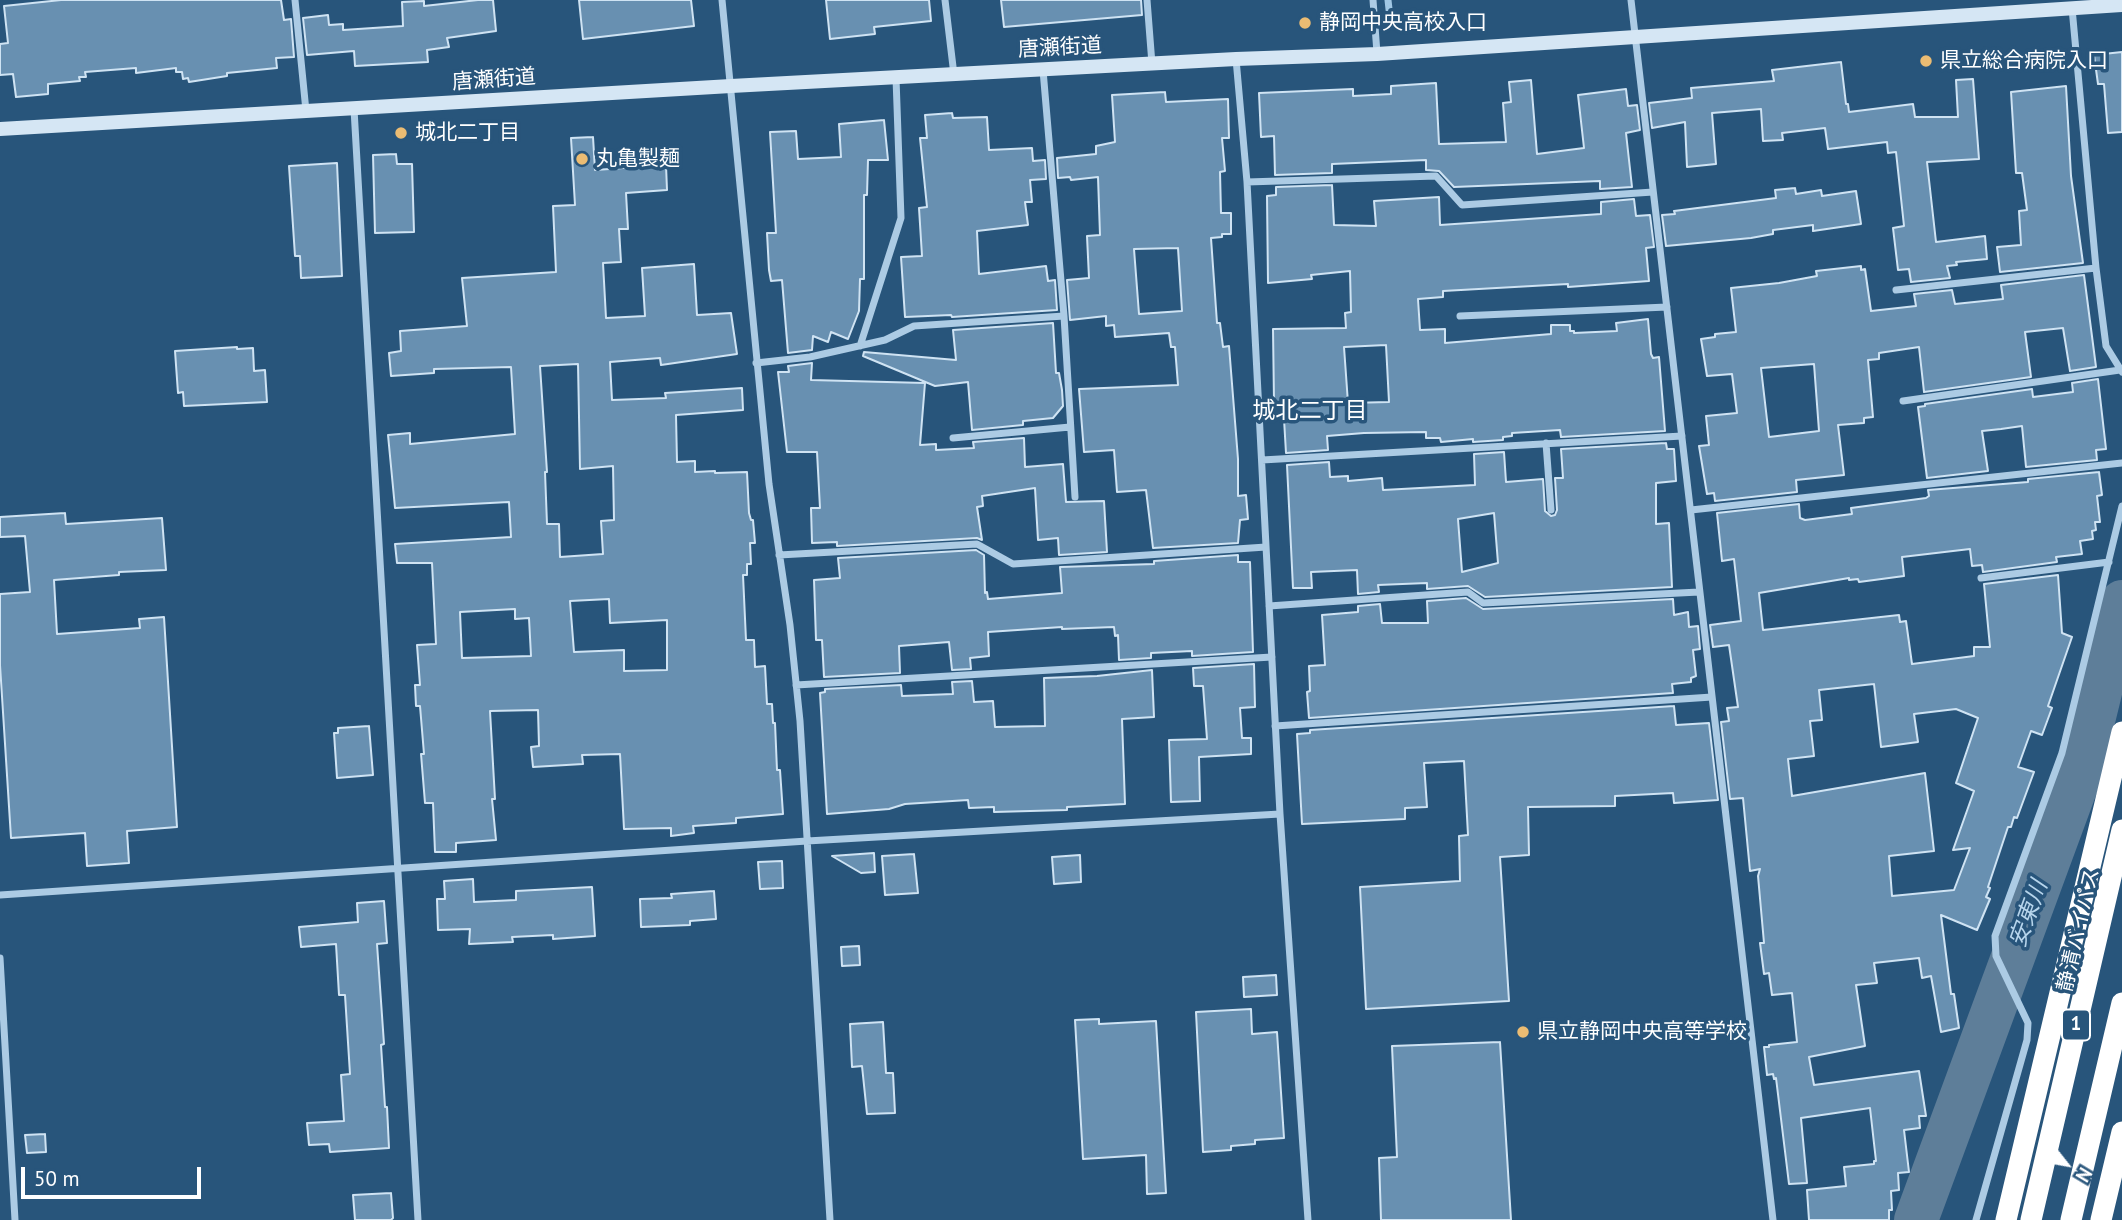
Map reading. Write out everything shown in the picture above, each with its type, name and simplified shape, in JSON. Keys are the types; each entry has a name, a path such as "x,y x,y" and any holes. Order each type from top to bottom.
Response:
{"highway":[{"name":"1","path":"2006,1220 2122,732"},
{"name":"1","path":"2031,1220 2122,830"},
{"name":"静清バイパス","path":"2037,1220 2122,856"},
{"name":"1","path":"2071,1220 2122,1003"},
{"name":"1","path":"2077,1220 2122,1021"},
{"path":"2102,1220 2122,1132"}],"street":[{"path":"295,0 306,112"},
{"path":"722,0 757,363 796,685 830,1220"},
{"path":"945,0 954,75"},
{"path":"1147,0 1152,64"},
{"path":"1373,0 1377,54"},
{"path":"1631,0 1773,1220"},
{"name":"唐瀬街道","path":"0,129 731,86 1377,54 2072,7 2089,3 2122,5"},
{"path":"1903,401 2121,371 2106,346 2096,268 2072,7"},
{"path":"1236,59 1247,182 1280,814 1308,1220"},
{"path":"1043,70 1064,316 1075,497"},
{"path":"860,346 901,218 896,78"},
{"path":"354,109 418,1220"},
{"path":"1247,182 1436,176 1462,205 1653,192"},
{"path":"1896,290 2096,268"},
{"path":"1460,316 1667,307"},
{"path":"757,363 810,357 860,346 885,340 914,326 1064,316"},
{"path":"953,438 1070,427"},
{"path":"1262,460 1682,436"},
{"path":"1546,443 1551,510"},
{"path":"1690,510 2122,463"},
{"path":"1976,1220 2027,1040 2028,1023 1996,956 1995,936 2063,754 2122,506"},
{"path":"779,555 977,544 1013,564 1266,547"},
{"path":"1981,578 2109,562"},
{"path":"1269,606 1468,592 1483,603 1699,592"},
{"path":"796,685 1272,657"},
{"path":"1275,726 1712,697"},
{"path":"0,895 807,841 1280,814"},
{"path":"0,958 15,1220"}],"building":[{"path":"61,0 281,0 284,20 291,19 294,57 276,58 277,68 227,73 227,76 189,82 188,78 183,79 182,72 176,72 176,68 136,73 136,68 85,72 86,77 79,77 80,81 48,84 48,94 16,97 13,74 0,75 0,44 8,43 4,6"},
{"path":"493,0 496,31 447,38 449,47 427,50 428,62 355,66 354,51 307,55 303,18 328,15 329,25 343,24 343,30 403,26 402,2 424,1 424,6"},
{"path":"579,0 691,0 694,26 583,39"},
{"path":"826,0 929,0 931,21 874,27 875,34 830,39"},
{"path":"1001,0 1141,0 1142,15 1004,27"},
{"path":"2122,52 2122,132 2108,133 2104,84 2098,84 2094,55"},
{"path":"1841,62 1849,112 1913,104 1915,117 1958,117 1956,80 1973,79 1979,159 1927,162 1936,242 1985,236 1987,259 1956,262 1957,265 1947,266 1950,278 1911,282 1909,269 1898,270 1893,228 1904,226 1896,152 1888,153 1887,142 1828,149 1825,128 1782,133 1783,140 1763,141 1761,109 1712,113 1716,164 1687,167 1685,122 1652,128 1649,103 1692,98 1691,88 1774,81 1772,70"},
{"path":"1531,80 1537,154 1584,148 1578,95 1626,89 1628,106 1637,105 1640,130 1626,133 1632,187 1600,189 1600,181 1454,187 1439,171 1426,170 1426,160 1332,164 1332,173 1275,175 1274,136 1261,137 1259,93 1353,89 1353,96 1391,94 1391,86 1436,83 1439,144 1506,142 1503,103 1511,102 1509,82"},
{"path":"2066,86 2071,176 2083,263 2000,272 1997,247 2021,245 2019,211 2027,210 2022,173 2016,173 2011,92"},
{"path":"1165,92 1166,102 1228,99 1229,138 1222,138 1225,171 1220,172 1221,213 1231,213 1231,234 1211,238 1217,323 1220,323 1223,347 1229,346 1238,459 1238,496 1246,495 1248,519 1240,520 1238,543 1153,548 1146,490 1117,492 1114,450 1084,452 1079,389 1178,385 1175,347 1171,347 1169,333 1115,337 1114,325 1106,326 1106,316 1070,320 1067,280 1089,278 1087,236 1100,235 1098,177 1071,180 1070,177 1058,178 1057,158 1096,154 1096,146 1115,142 1112,95","holes":["1178,248 1182,311 1139,314 1134,249"]},
{"path":"952,113 953,118 987,117 989,150 1032,148 1033,161 1045,160 1046,179 1030,180 1032,202 1025,202 1028,225 977,231 979,274 1046,266 1048,281 1055,280 1057,310 952,317 905,317 901,257 922,256 919,208 927,207 920,138 927,138 925,115"},
{"path":"884,120 888,160 868,160 867,195 864,195 864,279 860,279 859,311 848,339 831,332 828,342 813,336 812,350 788,353 782,280 771,281 769,270 767,233 776,233 770,132 796,131 798,159 841,157 839,124"},
{"path":"593,137 595,170 666,165 667,190 626,193 628,229 619,229 621,262 603,263 606,318 645,316 642,268 694,264 697,315 731,313 737,354 661,365 660,358 610,362 612,400 666,398 665,393 742,388 743,410 676,415 677,462 695,461 695,472 747,472 749,513 753,520 755,543 750,543 751,564 747,564 747,575 743,575 746,640 754,640 755,667 765,666 767,704 772,704 775,723 777,770 780,770 783,814 736,818 736,823 693,826 694,833 671,836 671,828 624,829 620,754 582,755 583,764 533,767 531,747 539,746 538,710 490,711 496,840 456,843 456,852 435,852 433,803 425,803 420,706 416,706 415,685 420,685 417,645 436,644 432,563 397,563 395,544 511,537 509,502 395,508 388,435 410,433 410,444 515,434 511,367 434,369 434,373 391,376 389,353 401,351 400,331 467,326 462,278 556,272 553,206 575,205 571,138","holes":["578,364 580,469 613,466 614,520 601,521 603,554 560,557 559,524 547,524 547,472 540,366","609,599 610,623 667,620 667,670 624,671 624,650 574,652 570,601","515,609 515,619 529,618 531,656 462,658 460,612"]},
{"path":"396,154 397,164 412,164 414,232 375,233 373,155"},
{"path":"337,163 342,276 301,278 300,256 295,256 289,166"},
{"path":"1332,185 1334,225 1376,226 1374,201 1439,197 1440,225 1601,214 1601,202 1634,199 1636,216 1650,215 1654,247 1646,248 1649,281 1443,291 1443,297 1418,299 1420,330 1445,329 1445,343 1551,334 1551,325 1570,325 1570,331 1574,333 1617,331 1616,323 1648,319 1651,354 1653,358 1659,357 1665,431 1561,437 1560,430 1512,433 1512,436 1503,437 1503,440 1473,442 1473,439 1441,442 1440,438 1426,438 1426,432 1364,433 1327,436 1328,450 1286,453 1283,402 1274,402 1273,329 1346,328 1345,313 1351,312 1350,271 1311,275 1312,279 1268,283 1267,196 1276,195 1276,187","holes":["1386,345 1389,402 1348,403 1344,347"]},
{"path":"1795,188 1796,194 1821,190 1822,196 1856,191 1861,224 1813,231 1813,225 1773,230 1773,234 1751,238 1666,246 1662,215 1675,214 1674,211 1776,198 1775,190"},
{"path":"1861,266 1861,270 1865,269 1871,311 1916,306 1914,294 1952,290 1955,304 2003,299 2001,285 2084,275 2096,367 2070,371 2063,328 2025,332 2031,377 1924,392 1919,347 1879,353 1879,359 1868,360 1873,417 1864,418 1864,423 1838,425 1844,475 1796,480 1797,492 1715,501 1714,493 1707,494 1699,446 1709,445 1706,416 1737,413 1732,374 1707,376 1701,339 1715,337 1715,334 1736,332 1731,288 1817,276 1816,271","holes":["1814,364 1819,431 1769,437 1761,368"]},
{"path":"1053,323 1056,373 1059,373 1063,406 1053,418 1023,421 1023,425 972,430 968,382 935,386 863,356 864,352 956,360 953,330"},
{"path":"253,348 254,371 265,370 267,402 184,406 183,392 178,393 175,351"},
{"path":"812,363 811,380 925,383 920,445 936,444 936,450 974,448 973,442 1024,438 1025,467 1063,464 1066,502 1104,501 1107,552 1059,555 1058,538 1038,540 1035,488 982,496 983,506 977,507 982,540 977,538 837,546 837,542 812,543 811,508 820,508 817,452 787,452 778,372 789,372 788,366"},
{"path":"2098,379 2106,449 2096,450 2097,460 2026,467 2022,426 1982,431 1988,471 1927,478 1918,407 2032,389 2033,397 2073,392 2072,383"},
{"path":"1666,443 1667,449 1674,449 1676,481 1656,483 1656,524 1669,523 1672,587 1485,597 1468,586 1427,589 1427,583 1378,585 1379,592 1358,594 1357,570 1311,572 1312,588 1293,588 1287,465 1329,462 1330,477 1348,476 1348,481 1382,478 1383,490 1475,485 1474,454 1504,452 1506,482 1543,479 1545,511 1551,516 1555,515 1557,510 1555,478 1563,478 1561,449","holes":["1494,513 1498,563 1462,572 1458,519"]},
{"path":"2099,472 2102,495 2097,496 2100,522 2095,522 2093,539 2080,541 2082,554 2056,557 2057,562 1983,572 1982,565 1972,566 1970,549 1902,557 1904,576 1859,582 1858,579 1849,578 1759,593 1763,630 1899,615 1900,622 1906,621 1912,664 1974,656 1974,647 1990,647 1984,584 2058,575 2062,633 2072,637 2048,706 2052,708 2042,735 2031,731 2018,767 2034,772 2017,818 2014,817 2011,827 2008,827 1988,887 1990,888 1986,897 1990,899 1977,930 1941,915 1951,994 1954,994 1959,1028 1941,1032 1931,976 1922,978 1919,958 1874,963 1877,983 1856,985 1865,1046 1809,1057 1814,1085 1919,1071 1926,1116 1919,1116 1920,1128 1904,1130 1909,1172 1898,1173 1899,1190 1891,1191 1892,1210 1889,1210 1889,1220 1809,1220 1807,1190 1846,1186 1844,1167 1874,1164 1876,1161 1870,1108 1801,1118 1807,1183 1789,1184 1776,1078 1774,1079 1773,1074 1767,1075 1764,1047 1797,1042 1792,993 1772,995 1769,973 1764,974 1760,943 1764,943 1758,876 1760,869 1750,871 1743,798 1730,799 1721,722 1729,721 1727,708 1738,707 1729,645 1713,647 1710,625 1741,621 1734,559 1722,561 1717,513 1799,504 1800,518 1805,520 1852,514 1851,508 1926,498 1929,496 1928,490 2028,482 2028,479","holes":["1874,684 1881,747 1918,742 1914,714 1956,709 1978,718 1956,783 1974,791 1953,850 1970,848 1954,890 1892,896 1889,856 1934,851 1925,773 1792,796 1788,759 1814,756 1810,721 1822,720 1819,690"]},
{"path":"65,513 66,524 162,518 166,570 119,572 119,575 54,580 57,634 140,628 139,619 164,617 177,827 127,831 129,863 87,866 85,833 11,838 0,665 0,594 30,592 25,536 0,537 0,517"},
{"path":"976,550 984,555 985,593 987,592 988,599 1062,593 1060,567 1154,564 1154,561 1238,555 1238,562 1250,562 1253,652 1192,656 1192,651 1151,653 1151,658 1119,660 1118,635 1115,636 1114,627 1062,627 988,632 989,656 970,658 971,669 952,670 949,642 899,646 900,673 824,677 822,640 816,640 814,580 840,578 838,558"},
{"path":"1466,598 1483,609 1673,599 1674,615 1688,612 1689,627 1698,626 1700,649 1693,650 1696,676 1691,678 1691,682 1672,684 1673,693 1309,718 1309,666 1325,665 1322,615 1358,612 1358,606 1380,604 1382,623 1428,623 1427,601"},
{"path":"1254,664 1255,707 1240,708 1242,738 1251,738 1251,754 1199,757 1200,801 1171,802 1169,740 1207,739 1203,686 1194,686 1193,668"},
{"path":"1152,670 1154,717 1122,719 1125,804 1067,807 1067,810 994,812 994,807 969,808 968,800 905,804 889,809 827,814 820,693 825,692 825,689 901,685 902,696 953,694 952,682 972,681 974,702 993,701 995,727 1045,726 1044,678"},
{"path":"1674,706 1676,725 1709,723 1718,800 1674,803 1673,793 1615,796 1615,806 1528,807 1529,855 1500,857 1509,1001 1366,1009 1360,887 1460,881 1459,836 1468,835 1464,761 1424,763 1427,807 1405,808 1405,819 1302,824 1297,734 1310,733 1310,730"},
{"path":"369,726 373,775 337,778 334,733 338,733 338,728"},
{"path":"874,853 875,872 861,873 832,856"},
{"path":"914,854 918,893 885,895 882,856"},
{"path":"1080,855 1081,882 1054,884 1052,857"},
{"path":"782,861 783,888 760,889 758,862"},
{"path":"473,879 474,902 516,900 516,891 592,887 595,936 553,939 553,935 512,937 513,942 469,944 470,929 438,930 437,899 445,899 444,881"},
{"path":"714,891 716,919 690,921 690,925 641,927 640,899 672,898 671,894"},
{"path":"384,901 387,943 377,944 389,1148 330,1152 329,1144 309,1145 307,1123 344,1121 341,1075 350,1074 345,995 339,995 336,944 301,947 299,927 358,922 357,903"},
{"path":"859,946 860,965 842,966 841,947"},
{"path":"1276,975 1277,995 1244,997 1243,977"},
{"path":"1251,1009 1252,1034 1277,1032 1284,1138 1255,1140 1255,1144 1231,1146 1231,1150 1203,1152 1196,1012"},
{"path":"1099,1019 1099,1024 1156,1021 1166,1193 1147,1194 1146,1155 1083,1159 1075,1020"},
{"path":"883,1022 886,1073 893,1073 895,1113 867,1114 862,1066 852,1067 850,1024"},
{"path":"1500,1042 1511,1220 1381,1220 1379,1158 1397,1157 1392,1046"},
{"path":"45,1134 46,1152 27,1153 25,1135"},
{"path":"391,1193 391,1220 355,1220 353,1195"}],"waterway":[{"path":"1388,0 1390,18"},
{"name":"安東川","path":"1916,1220 2079,778 2122,602"}],"place":[{"name":"静岡中央高校入口","path":"1305,23"},
{"name":"県立総合病院入口","path":"1926,61"},
{"name":"城北二丁目","path":"401,133"},
{"name":"丸亀製麺","path":"582,159"},
{"name":"県立静岡中央高等学校","path":"1523,1032"}],"district":[{"name":"城北二丁目","path":"1310,411"}]}
